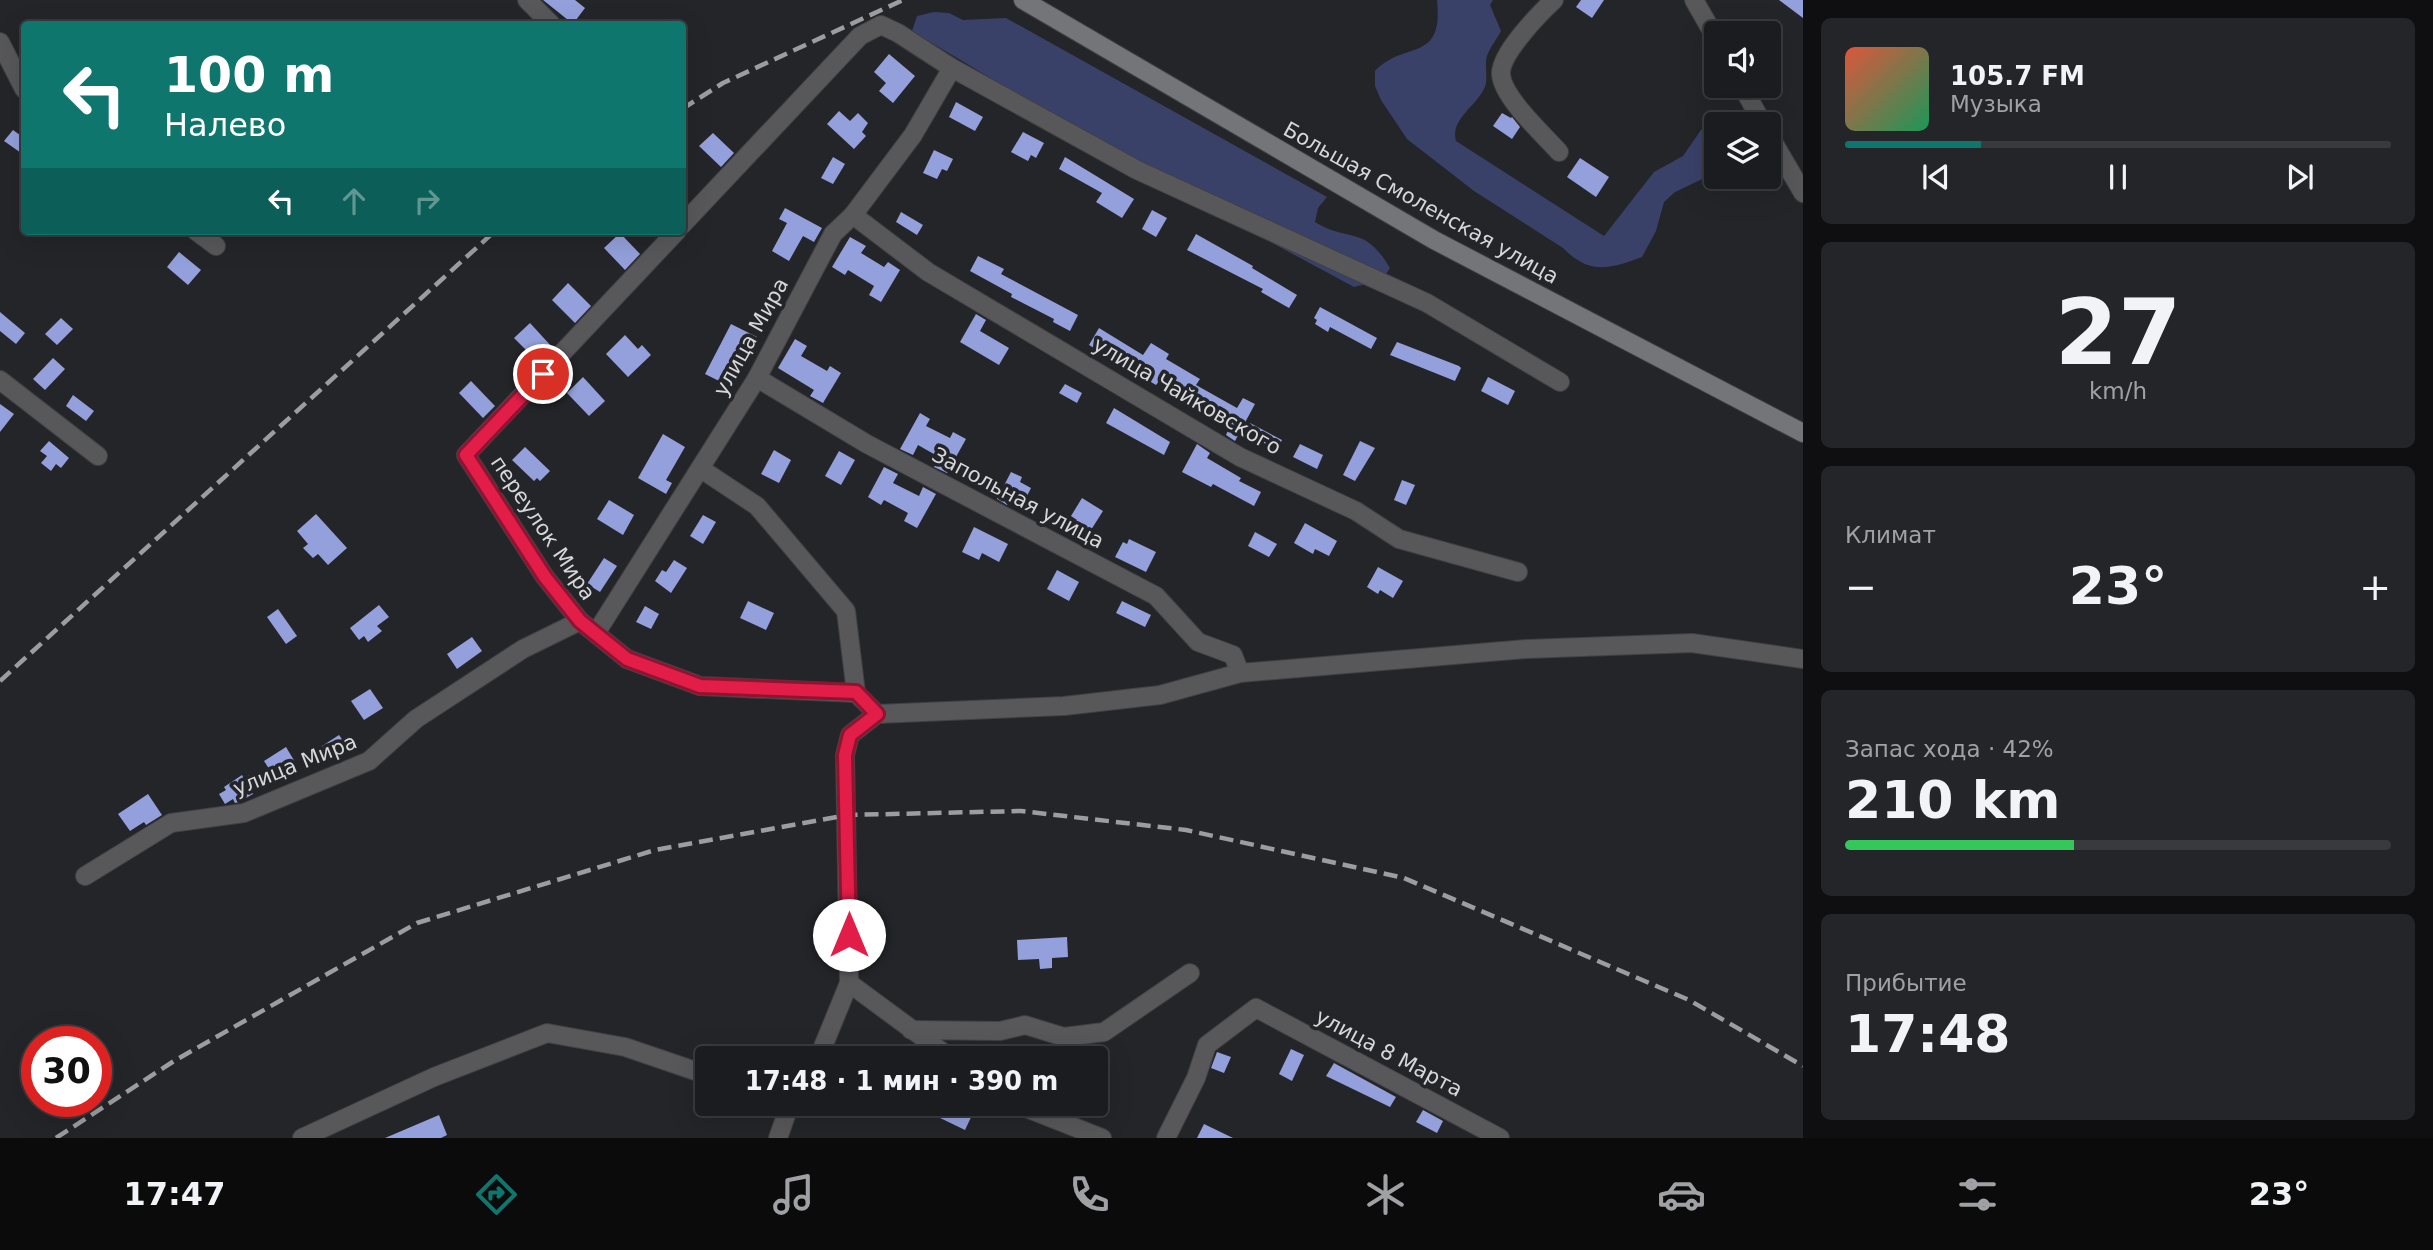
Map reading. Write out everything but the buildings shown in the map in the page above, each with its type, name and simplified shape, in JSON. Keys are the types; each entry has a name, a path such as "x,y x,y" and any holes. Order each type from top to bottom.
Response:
{"main road":[{"name":"Большая Смоленская улица","path":"1023,0 1434,240 1803,433"}],"street":[{"path":"527,0 548,21"},
{"path":"1554,0 1541,12 1502,61 1501,76 1508,94 1559,152"},
{"path":"1694,0 1706,21"},
{"path":"686,221 860,36 881,25 952,68 1137,170 1427,303 1560,382"},
{"path":"0,42 21,83"},
{"name":"улица Мира","path":"596,633 757,378 833,234 853,215 913,135 952,68"},
{"path":"1781,155 1803,193"},
{"name":"улица Чайковского","path":"853,215 928,272 1240,457 1356,511 1399,539 1518,572"},
{"path":"201,235 216,246"},
{"name":"переулок Мира","path":"673,235 466,455 545,577 580,621 627,659 700,686 856,692"},
{"name":"Запольная улица","path":"757,378 867,444 1156,596 1198,642 1233,655 1240,673"},
{"path":"0,380 98,456"},
{"path":"701,469 757,506 846,611 856,692 877,714"},
{"name":"улица Мира","path":"85,876 171,823 244,813 369,761 416,719 523,649 580,621"},
{"path":"823,1046 849,984 845,755 850,735 877,714 1064,706 1160,695 1240,673 1527,649 1692,643 1803,659"},
{"path":"912,1030 1000,1031 1025,1026 1064,1037 1104,1032 1190,973"},
{"path":"849,984 934,1046"},
{"name":"улица 8 Марта","path":"1166,1138 1196,1078 1207,1045 1256,1008 1500,1138"},
{"path":"302,1138 434,1077 547,1033 625,1047 695,1071"},
{"path":"778,1138 782,1116"},
{"path":"1046,1116 1102,1138"}],"shaded area":[{"path":"1437,0 1493,0 1490,5 1501,31 1487,56 1484,89 1460,120 1455,133 1456,141 1604,236 1654,172 1683,156 1701,130 1704,130 1704,178 1675,192 1664,202 1656,231 1642,257 1610,267 1591,266 1582,262 1474,191 1407,139 1381,100 1375,86 1375,71 1386,62 1428,42 1434,34 1438,20"},
{"path":"934,12 949,13 963,20 1006,18 1327,197 1318,208 1315,222 1364,240 1381,254 1390,268 1382,280 1354,287 1202,205 912,31 917,16"}],"railway":[{"path":"686,106 723,83 903,0"},
{"path":"0,681 491,235"},
{"path":"56,1138 174,1061 417,923 655,850 848,815 1021,811 1186,830 1404,878 1689,1000 1803,1066"}],"route":[{"path":"543,374 466,455 545,577 580,621 627,659 700,686 856,692 877,714 850,735 845,755 849,935"}]}
